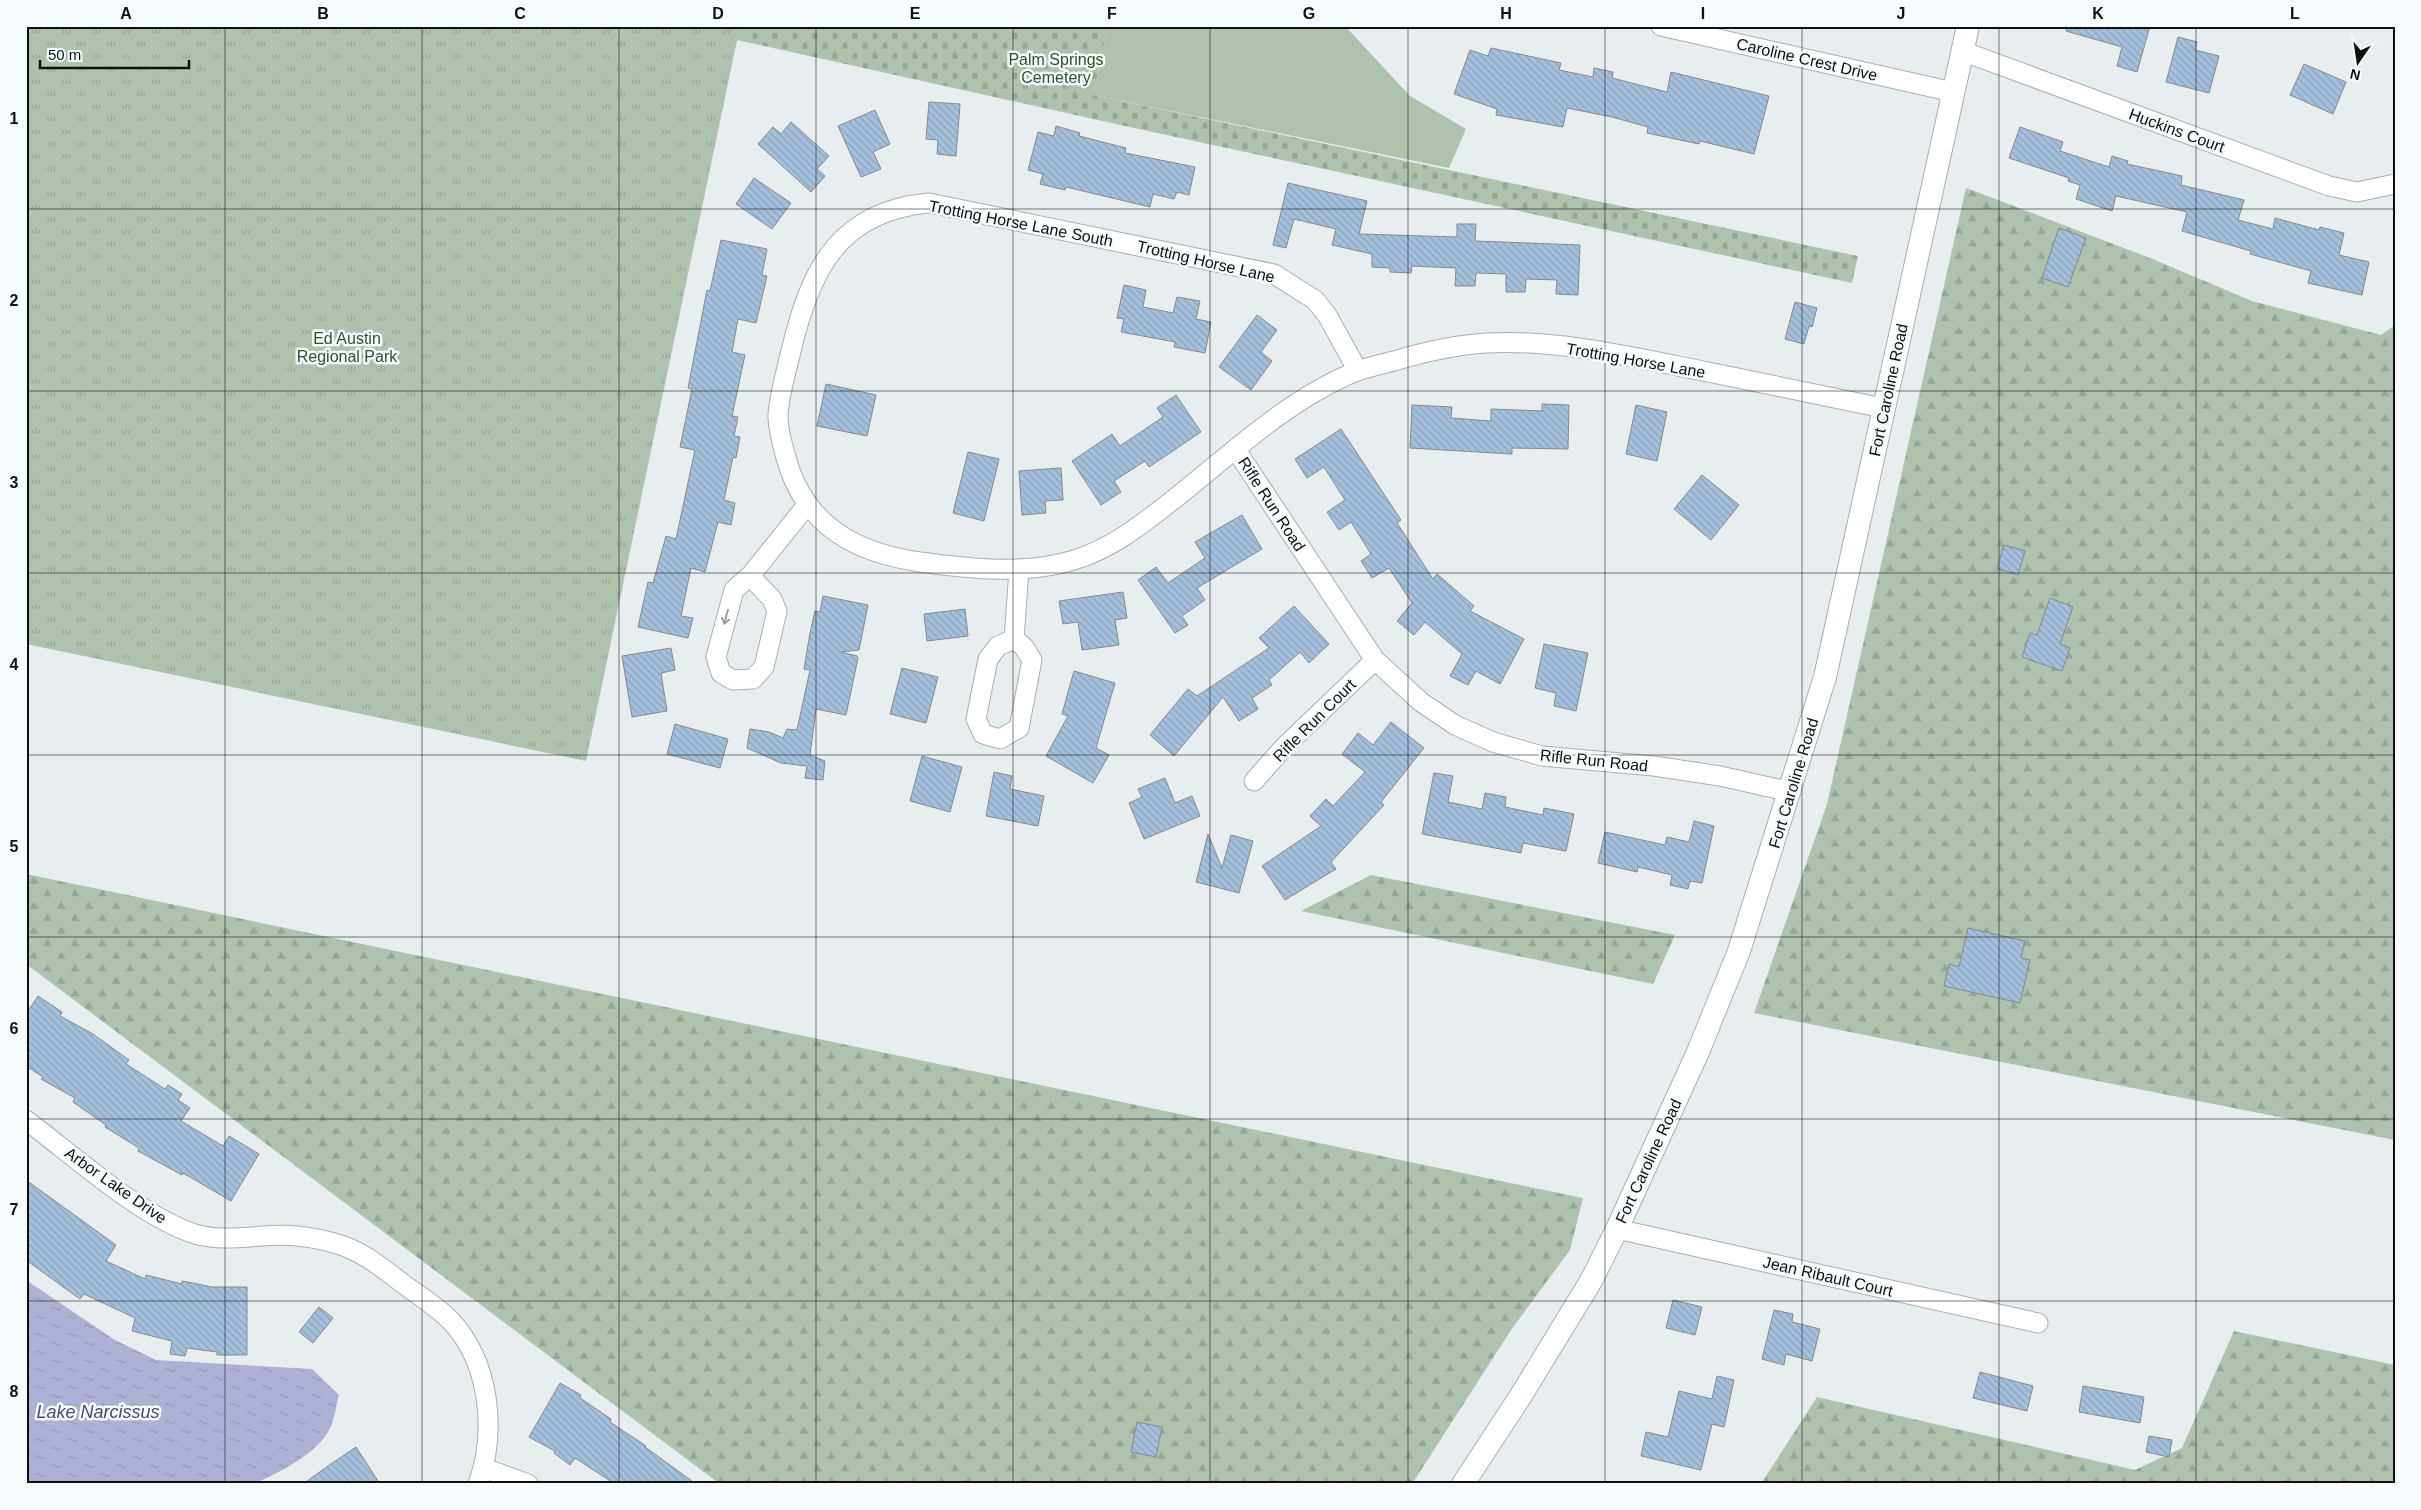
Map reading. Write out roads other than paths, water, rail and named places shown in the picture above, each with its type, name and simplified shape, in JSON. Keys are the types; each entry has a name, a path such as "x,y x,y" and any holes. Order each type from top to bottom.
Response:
{"street":[{"name":"Caroline Crest Drive","path":"1661,26 1953,92"},
{"name":"Fort Caroline Road","path":"1463,1484 1566,1323 1617,1229 1698,1052 1739,951 1791,792 1825,677 1968,26"},
{"name":"Huckins Court","path":"1962,51 2329,186 2357,192 2395,184"},
{"name":"Trotting Horse Lane South","path":"807,505 797,490 789,468 782,443 778,415 801,308 814,278 836,245 859,224 896,209 929,203 1126,243"},
{"name":"Trotting Horse Lane","path":"1126,243 1274,274 1315,300 1327,315 1358,371"},
{"name":"Trotting Horse Lane","path":"807,505 823,524 850,541 881,553 919,562 1019,570 1076,559 1124,538 1236,450 1310,395 1358,371 1450,347 1489,343 1537,344 1614,353 1883,408"},
{"name":"Rifle Run Road","path":"1236,450 1375,660 1421,702 1456,725 1493,742 1542,756 1654,766 1720,776 1791,792"},
{"path":"750,576 772,599 777,611 764,667 753,679 733,680 721,673 716,657 734,590 750,576 807,505"},
{"path":"1014,639 1019,570"},
{"path":"1014,639 1024,647 1032,660 1019,728 1000,739 983,734 976,719 988,659 998,646 1014,639"},
{"name":"Rifle Run Court","path":"1254,782 1284,747 1375,660"},
{"name":"Arbor Lake Drive","path":"26,1120 125,1195 165,1222 196,1234 218,1237 296,1236 336,1244 367,1256 434,1307 451,1321 466,1343 477,1365 486,1391 489,1438 481,1476"},
{"name":"Jean Ribault Court","path":"1617,1229 2038,1323"},
{"path":"481,1476 528,1484"}],"water":[{"name":"Lake Narcissus","path":"26,1280 115,1340 156,1360 312,1369 339,1395 331,1426 326,1436 309,1453 286,1468 254,1484 26,1484"}],"park label":[{"name":"Palm Springs Cemetery","path":"1056,68"},
{"name":"Ed Austin Regional Park","path":"347,347"}]}
